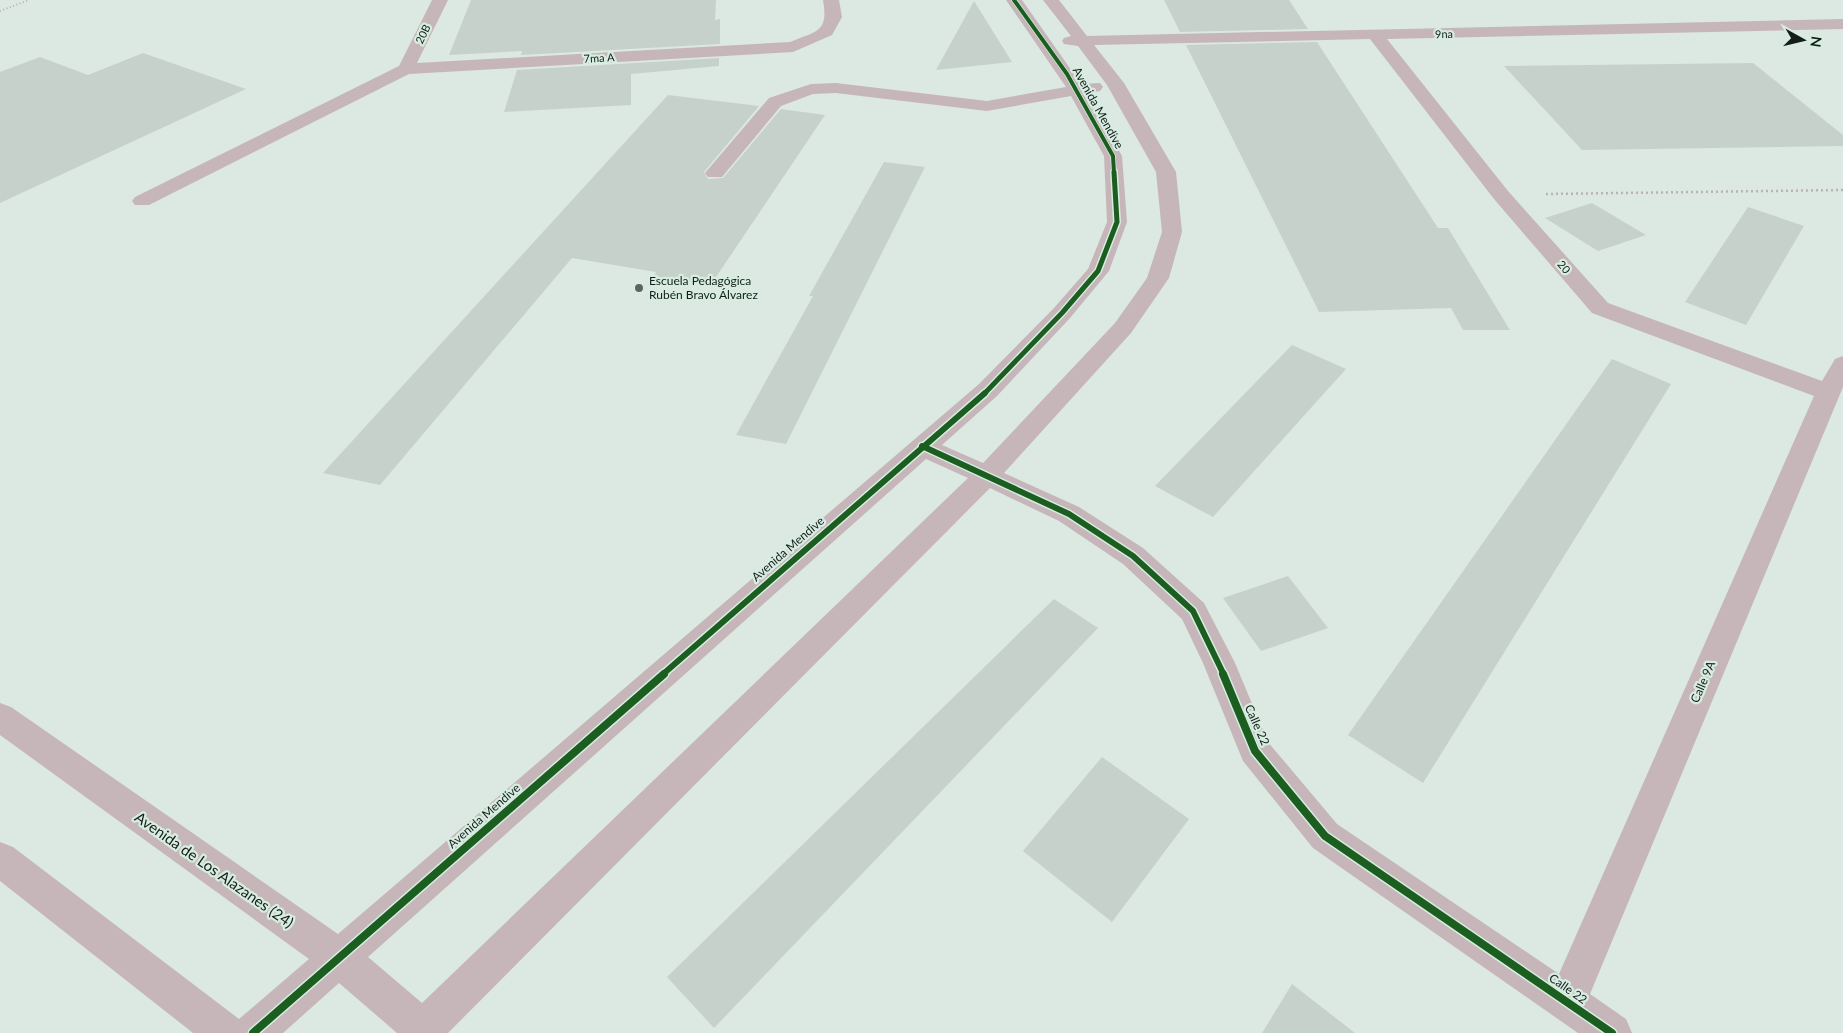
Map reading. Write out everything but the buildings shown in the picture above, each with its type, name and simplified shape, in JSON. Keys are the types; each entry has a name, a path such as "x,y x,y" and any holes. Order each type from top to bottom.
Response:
{"street":[{"name":"20B","path":"406,68 440,0"},
{"name":"7ma A","path":"406,68 793,47 826,32 834,17 831,0"},
{"name":"Avenida Mendive","path":"253,1033 988,390 1062,313 1098,271 1117,222 1113,156 1076,90 1014,0"},
{"name":"Avenida Mendive","path":"424,1032 987,475 1123,328 1158,278 1172,232 1166,172 1142,127 1115,83 1051,0"},
{"name":"9na","path":"1044,43 1082,40 1376,36 1843,24"},
{"name":"20","path":"1376,36 1500,195 1600,308 1828,392"},
{"path":"142,201 406,68"},
{"path":"715,173 775,102 811,89 836,88 986,106 1115,83"},
{"name":"Calle 9A","path":"1566,1002 1828,392 1843,364"},
{"name":"Calle 22","path":"922,446 1069,514 1133,556 1193,611 1218,663 1255,751 1325,836 1612,1033"},
{"name":"Avenida de Los Alazanes (24)","path":"0,717 339,958 424,1032"},
{"path":"0,859 225,1033"}],"path":[{"path":"0,11 29,0"},
{"path":"1500,195 1843,190"}],"cycle path":[{"path":"253,1033 988,390 1062,313 1098,271 1117,222 1113,156 1067,74 1014,0"},
{"path":"922,446 1069,514 1133,556 1193,611 1219,663 1255,751 1325,836 1612,1033"}],"place":[{"name":"Escuela Pedagógica Rubén Bravo Álvarez","path":"639,288"}]}
